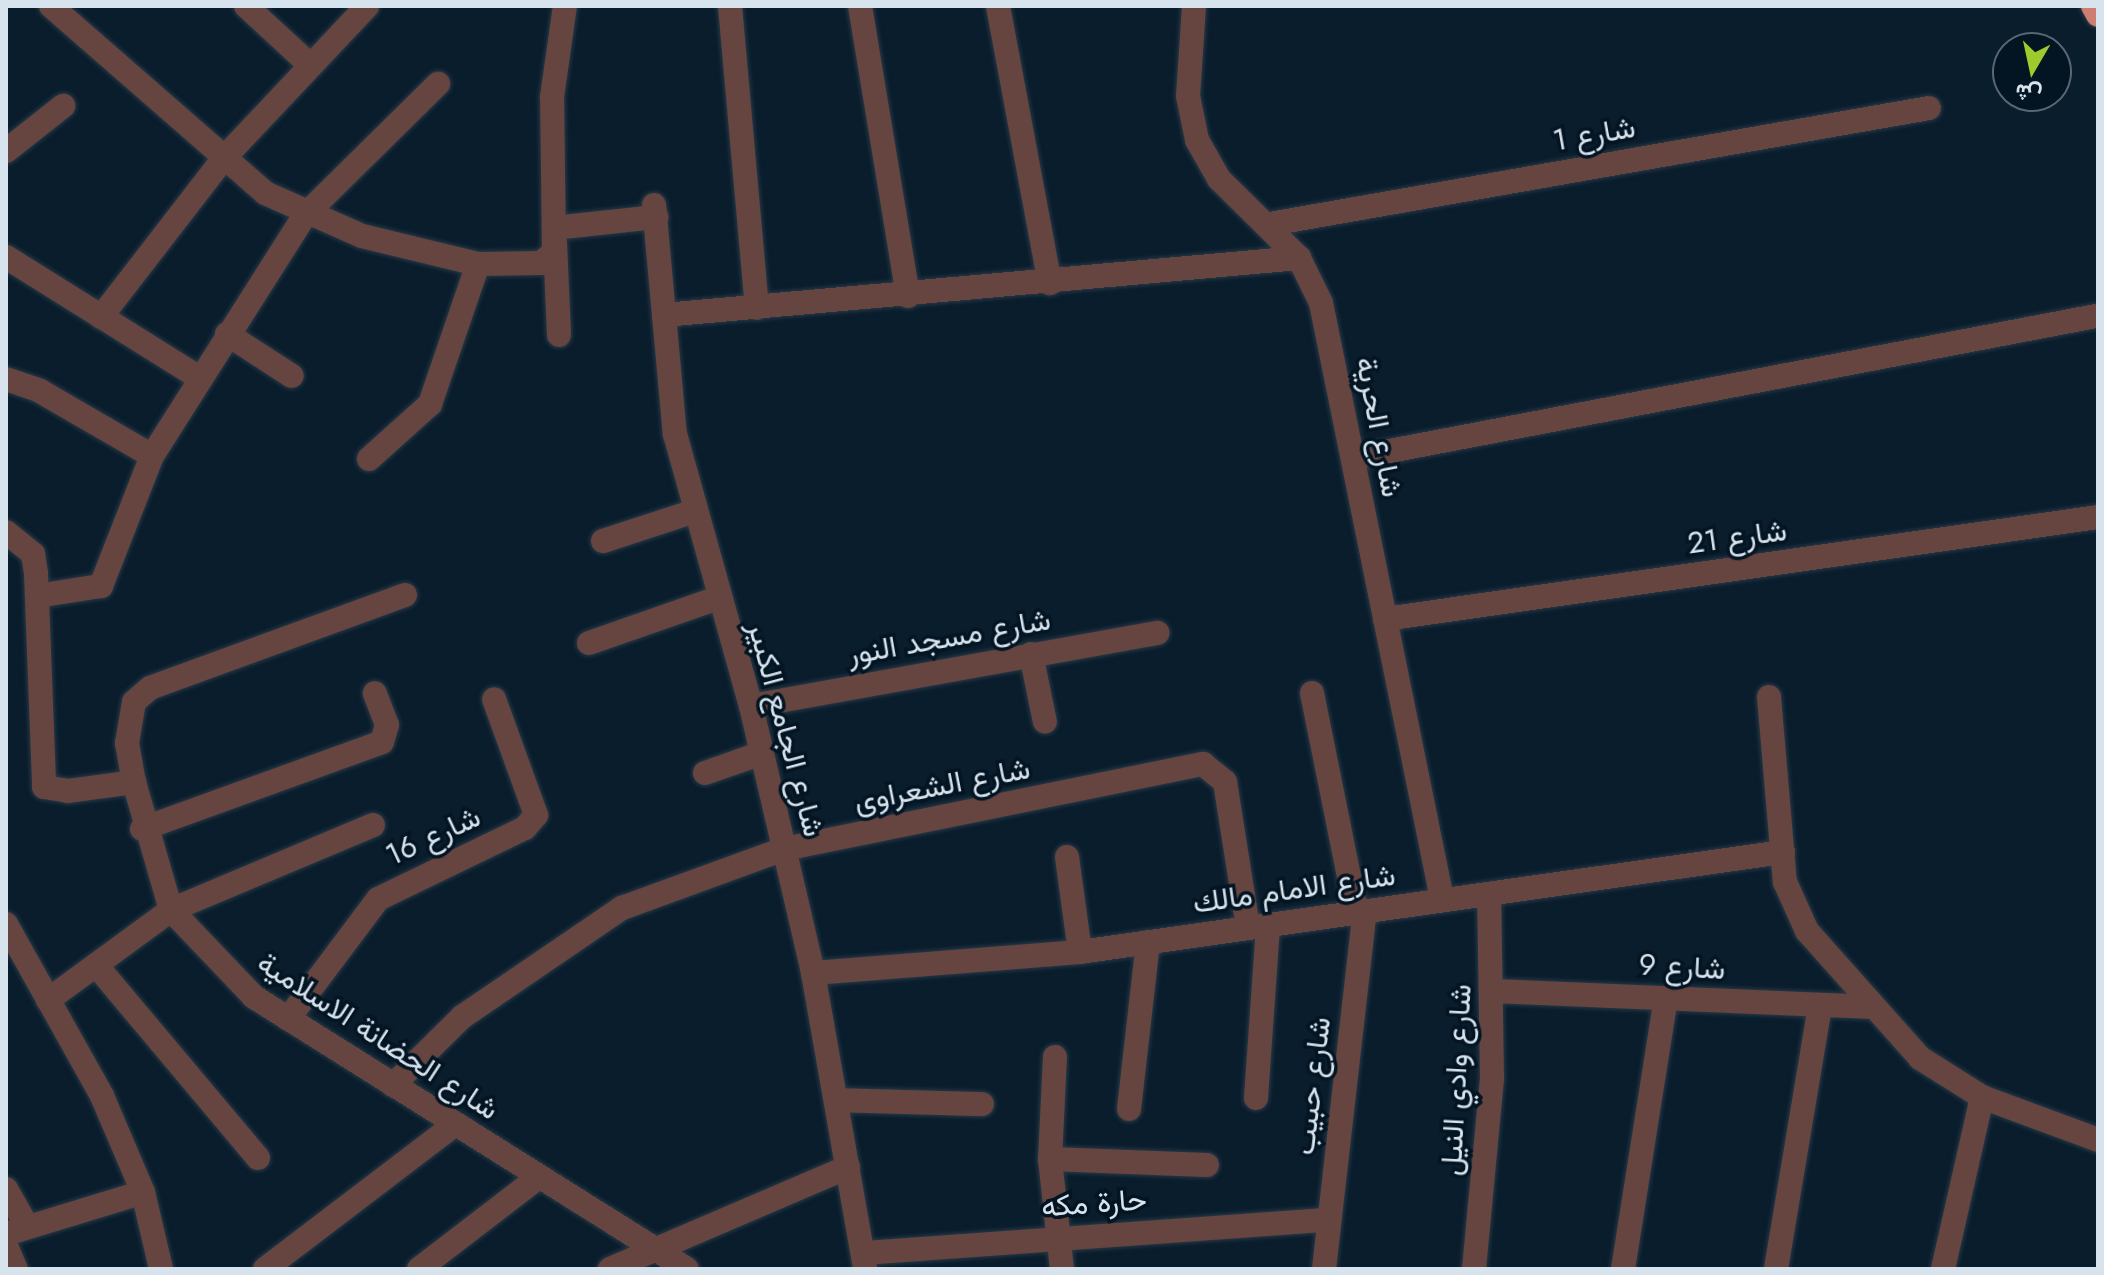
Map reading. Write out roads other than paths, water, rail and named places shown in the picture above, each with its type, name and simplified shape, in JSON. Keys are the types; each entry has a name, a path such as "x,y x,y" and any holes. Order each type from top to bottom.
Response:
{"highway":[{"path":"2093,6 2098,15"}],"street":[{"path":"51,6 223,159 305,215 478,264 541,263 555,235"},
{"path":"246,6 274,15 311,66"},
{"path":"101,317 223,159 367,6"},
{"path":"559,335 552,97 565,6"},
{"path":"730,6 757,308"},
{"path":"860,6 908,296"},
{"path":"998,6 1050,283"},
{"name":"شارع الحرية","path":"1194,6 1188,96 1197,140 1219,179 1270,224 1299,258 1321,303 1442,899"},
{"path":"37,596 101,586 152,456 305,215 438,84"},
{"path":"6,151 63,106"},
{"name":"شارع 1","path":"1270,224 1929,108"},
{"name":"شارع الجامع الكبير","path":"555,235 655,211 675,434 718,598 751,706 813,973 864,1261"},
{"path":"6,257 200,378"},
{"path":"664,315 908,296 1299,258"},
{"path":"369,459 430,404 478,264"},
{"path":"1353,458 2096,316"},
{"path":"227,334 292,376"},
{"path":"6,379 40,391 152,456"},
{"path":"603,541 695,511"},
{"name":"شارع 21","path":"1385,619 2098,517"},
{"path":"6,532 33,554 44,787 68,791 134,782"},
{"name":"شارع الحضانة الاسلامية","path":"405,595 150,688 127,722 142,829 171,910 219,968 288,1019 687,1269"},
{"path":"589,643 718,598"},
{"name":"شارع مسجد النور","path":"751,706 1157,633"},
{"path":"1031,654 1045,722"},
{"path":"142,829 382,742 387,725 375,693"},
{"name":"شارع حبيب","path":"1312,693 1360,912 1324,1269"},
{"path":"1769,697 1783,852 1798,916 1868,1007 1920,1058 1982,1097 2098,1140"},
{"name":"شارع 16","path":"288,1019 378,899 525,828 536,815 494,699"},
{"path":"705,773 762,753"},
{"name":"شارع الشعراوى","path":"393,1085 473,1009 610,915 784,849 1203,764 1225,782 1258,926"},
{"path":"48,1000 171,910 373,825"},
{"name":"شارع الامام مالك","path":"813,973 1080,952 1783,852"},
{"path":"1067,857 1080,952"},
{"name":"شارع وادي النيل","path":"1474,1269 1494,991 1489,894"},
{"path":"6,924 102,1096 143,1192 161,1269"},
{"path":"1256,1098 1258,926"},
{"path":"1129,1109 1148,942"},
{"path":"96,965 258,1158"},
{"name":"شارع 9","path":"1494,991 1868,1007"},
{"path":"1623,1269 1666,999"},
{"path":"1776,1269 1820,1006"},
{"path":"1055,1057 1050,1159 1056,1237 1062,1269"},
{"path":"1943,1269 1982,1097"},
{"path":"836,1100 982,1104"},
{"path":"265,1269 454,1125"},
{"path":"1050,1159 1207,1165"},
{"path":"610,1269 651,1247 848,1167"},
{"path":"419,1269 539,1177"},
{"path":"6,1189 16,1230 143,1192"},
{"name":"حارة مكه","path":"864,1261 1056,1237 1328,1220"},
{"path":"6,1246 16,1269"}]}
